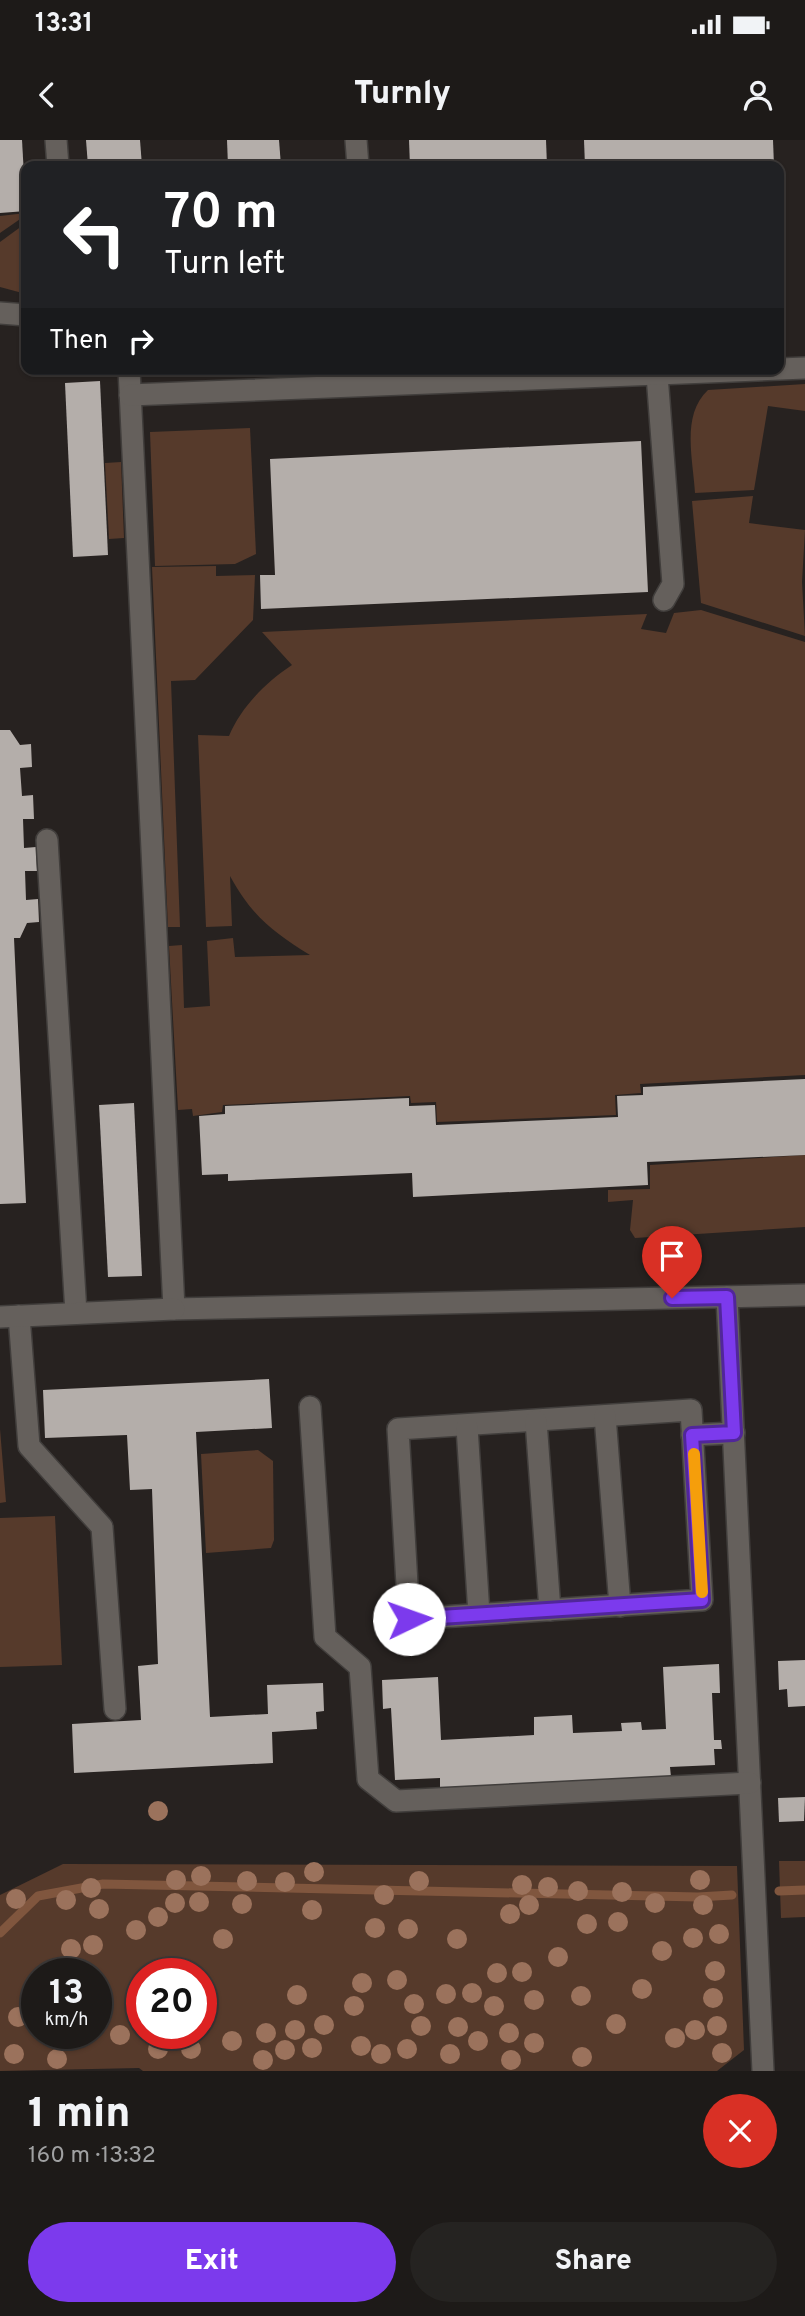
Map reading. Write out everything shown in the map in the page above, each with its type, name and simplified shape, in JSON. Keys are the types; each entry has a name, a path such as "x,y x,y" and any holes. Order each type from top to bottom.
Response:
{"lane":[{"path":"56,140 58,161"},
{"path":"356,140 358,161"},
{"path":"0,313 21,315"},
{"path":"784,369 805,368"},
{"path":"129,375 174,1309"},
{"path":"130,395 657,375 673,584 664,600"},
{"path":"47,840 76,1313"},
{"path":"115,1709 102,1527 29,1446 10,1316 174,1309 805,1295"},
{"path":"727,1297 763,2071"},
{"path":"310,1407 325,1637 360,1667 369,1779 396,1801 750,1783"},
{"path":"691,1410 702,1600 409,1619 398,1429 536,1421 691,1410"},
{"path":"605,1416 620,1606"},
{"path":"536,1421 550,1610"},
{"path":"467,1427 479,1614"},
{"path":"692,1435 734,1433"}],"shaded area":[{"path":"21,214 21,218 0,233 0,216"},
{"path":"21,227 21,293 0,287 0,242"},
{"path":"805,384 805,411 768,406 754,490 695,493 691,425 694,412 708,390"},
{"path":"250,428 256,554 235,564 155,566 150,432"},
{"path":"121,462 124,538 109,539 105,463"},
{"path":"753,496 749,523 805,530 802,582 805,636 701,603 692,501"},
{"path":"216,566 216,576 255,575 253,620 195,680 171,681 180,927 168,927 152,567"},
{"path":"701,610 805,642 805,1075 640,1084 641,1093 615,1095 616,1115 437,1122 436,1102 411,1103 410,1096 223,1105 222,1112 193,1116 192,1109 178,1110 169,946 182,945 184,1008 210,1006 207,941 233,938 235,957 310,955 264,922 246,902 230,876 232,926 206,927 198,735 229,736 240,715 255,696 292,665 262,632 647,614 641,629 666,633 674,613"},
{"path":"805,1155 805,1227 635,1238 630,1230 633,1200 608,1202 608,1190 650,1189 650,1165"},
{"path":"0,1429 6,1502 0,1503"},
{"path":"258,1450 273,1461 274,1540 271,1548 206,1553 201,1454"},
{"path":"55,1516 62,1665 0,1667 0,1518"},
{"path":"779,1861 805,1861 805,1917 781,1918"},
{"path":"63,1864 737,1866 744,2050 717,2071 143,2071 139,2068 0,2071 0,1895"}],"building":[{"path":"0,140 22,140 21,211 0,213"},
{"path":"86,140 140,140 142,161 88,161"},
{"path":"227,140 279,140 281,161 228,161"},
{"path":"409,140 546,140 547,161 410,161"},
{"path":"584,140 773,140 774,161 585,161"},
{"path":"100,381 108,555 73,557 65,383"},
{"path":"641,441 648,592 261,609 260,575 275,575 270,459"},
{"path":"0,730 10,730 20,745 31,744 32,767 20,768 22,796 33,795 34,819 23,819 24,848 36,847 37,871 25,871 26,900 38,899 39,922 27,923 20,938 14,938 26,1203 0,1204"},
{"path":"805,1079 805,1155 647,1162 648,1185 413,1197 412,1173 228,1181 228,1174 202,1175 199,1116 225,1114 225,1106 409,1098 409,1106 435,1105 436,1125 618,1117 617,1096 643,1095 643,1087"},
{"path":"134,1103 142,1276 108,1277 99,1105"},
{"path":"269,1379 272,1428 196,1432 210,1717 268,1714 267,1685 323,1683 324,1711 316,1712 317,1729 272,1732 273,1763 74,1773 72,1724 141,1720 138,1666 158,1664 152,1489 130,1490 127,1435 45,1438 43,1390"},
{"path":"805,1660 805,1706 788,1707 787,1689 779,1690 778,1661"},
{"path":"719,1664 720,1693 712,1693 714,1740 721,1740 722,1749 714,1749 715,1765 670,1767 671,1777 536,1786 536,1783 440,1788 440,1778 395,1780 391,1708 383,1709 382,1680 438,1677 441,1740 534,1735 534,1717 572,1715 573,1733 622,1731 621,1723 641,1722 642,1730 666,1729 663,1667"},
{"path":"805,1797 804,1821 779,1822 778,1798"}],"waterway":[{"path":"0,1933 38,1896 103,1884 698,1897 732,1895"},
{"path":"779,1891 805,1890"}],"slow traffic":[{"path":"694,1454 702,1592"}],"route":[{"path":"409,1619 702,1600 692,1435 734,1433 727,1297 672,1298"}]}
